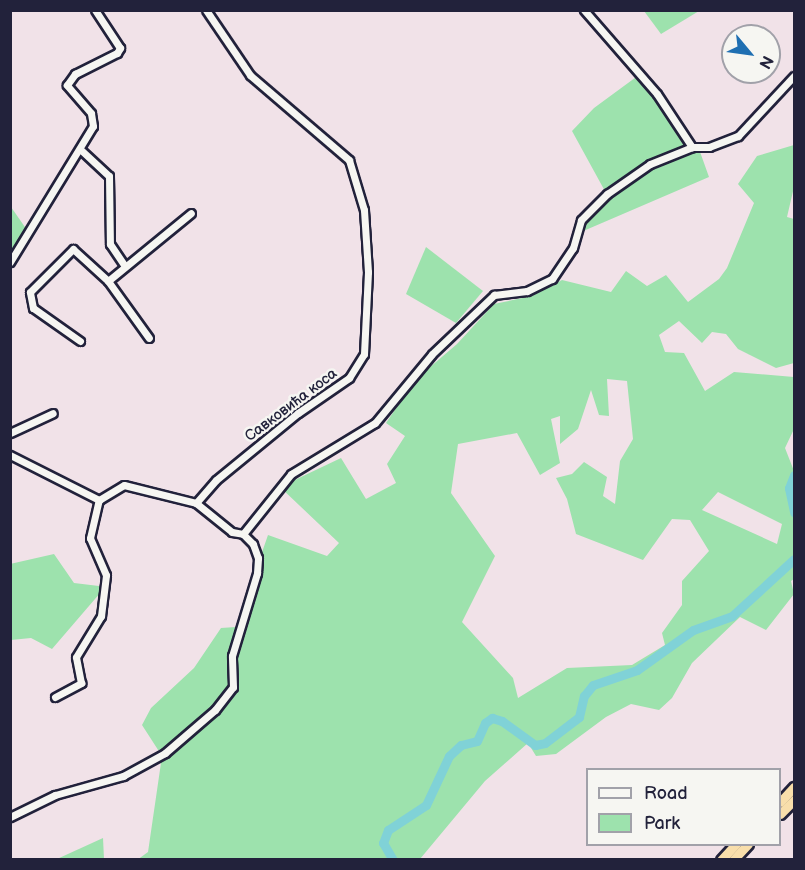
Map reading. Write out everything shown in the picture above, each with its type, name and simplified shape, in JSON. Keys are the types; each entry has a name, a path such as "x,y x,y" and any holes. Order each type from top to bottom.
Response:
{"highway":[{"path":"781,801 795,787"},
{"path":"781,813 795,800"},
{"path":"721,860 734,846"},
{"path":"734,860 746,846"}],"street":[{"path":"10,262 81,150 94,120 67,85 75,74 117,53 120,48 95,10"},
{"name":"Савковића коса","path":"196,503 216,480 298,413 349,378 364,354 368,272 364,210 349,160 250,75 206,10"},
{"path":"584,10 657,94 692,147"},
{"path":"243,534 291,474 375,423 432,354 494,295 527,291 552,279 573,248 581,220 607,194 650,164 692,147 709,147 738,136 795,76"},
{"path":"81,150 95,158 109,176 110,244 124,265"},
{"path":"108,281 124,265 191,213"},
{"path":"80,341 33,308 30,292 73,249 108,281 149,338"},
{"path":"10,433 53,413"},
{"path":"10,455 99,500"},
{"path":"10,817 55,795 123,777 165,753 215,710 233,687 232,656 257,573 256,551 243,534 232,532 196,503 124,485 99,500 90,538 106,575 101,615 76,657 81,683 55,697"}],"green space":[{"path":"644,11 699,11 661,34"},
{"path":"643,72 668,103 694,150 699,149 709,177 581,232 581,221 608,198 681,151 659,155 606,193 572,131 594,108"},
{"path":"794,145 794,187 787,217 794,219 794,363 776,368 738,349 726,334 712,332 702,343 679,321 659,335 665,352 684,353 705,391 734,372 794,377 794,429 785,448 794,471 794,579 791,581 794,594 766,630 740,617 692,663 672,698 659,710 631,704 606,717 556,754 536,756 528,743 485,781 420,859 137,860 148,852 162,756 142,725 151,708 194,668 221,628 236,627 268,535 327,556 339,543 280,487 341,458 366,499 396,483 387,464 405,436 386,423 415,380 457,344 494,304 532,296 562,280 611,292 626,271 647,286 666,275 688,302 719,279 727,268 754,203 738,184 757,156","holes":["607,379 627,381 633,439 620,461 615,504 603,496 607,477 584,462 572,474 556,478 567,499 576,534 643,560 672,519 690,520 709,551 682,581 682,605 662,633 665,645 632,665 567,668 518,698 513,678 462,622 495,556 451,493 458,444 517,433 540,475 560,463 551,419 560,416 560,444 578,429 591,390 599,415 609,416","718,492 782,524 777,544 702,510"]},
{"path":"11,207 27,230 11,256"},
{"path":"426,247 483,291 456,323 406,294"},
{"path":"54,554 74,583 99,586 101,592 52,649 31,638 11,640 10,564"},
{"path":"103,838 104,859 57,859"}],"waterway":[{"path":"794,475 789,488 794,512"},
{"path":"393,860 383,843 388,830 426,805 449,756 461,745 477,741 485,723 492,718 502,721 535,745 545,743 579,717 584,696 593,685 637,670 693,630 732,616 794,559"}]}
